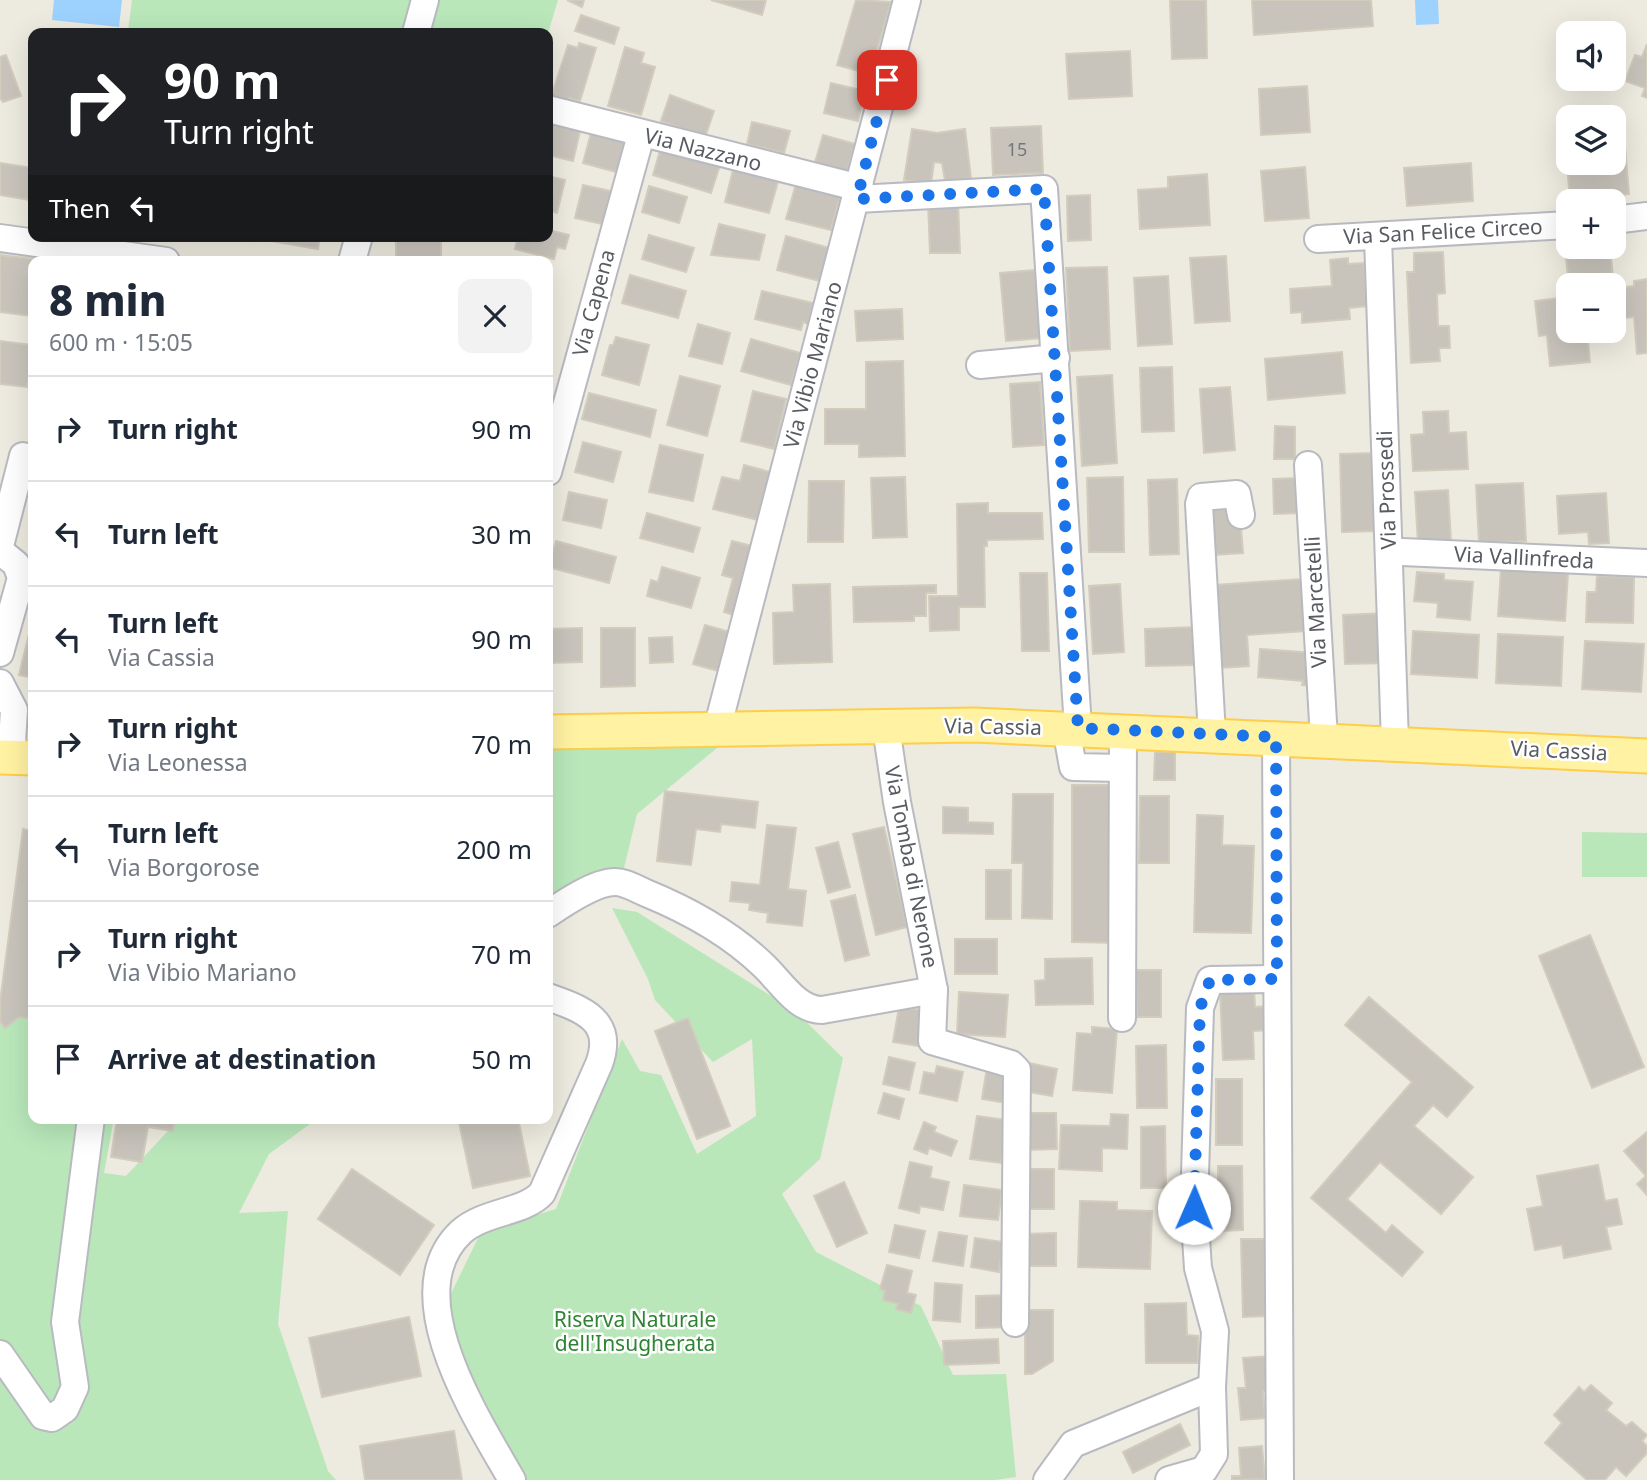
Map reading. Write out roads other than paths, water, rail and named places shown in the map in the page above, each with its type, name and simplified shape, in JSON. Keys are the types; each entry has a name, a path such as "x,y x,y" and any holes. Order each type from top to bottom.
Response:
{"main road":[{"name":"Via Cassia","path":"553,732 974,725 1324,739 1647,756"}],"street":[{"path":"417,28 425,0"},
{"name":"Via Vibio Mariano","path":"717,729 907,0"},
{"name":"Via Nazzano","path":"553,110 858,193 1044,189 1056,358"},
{"name":"Via Capena","path":"553,454 641,135"},
{"path":"1626,219 1647,216"},
{"name":"Via San Felice Circeo","path":"1318,239 1556,226"},
{"path":"0,237 28,241"},
{"name":"Via Prossedi","path":"1378,237 1395,743"},
{"path":"35,242 131,256"},
{"path":"980,365 1056,358 1073,767 1122,768"},
{"path":"0,653 21,578 16,564 0,549 23,456"},
{"name":"Via Marcetelli","path":"1308,465 1324,739"},
{"path":"1212,735 1199,504 1202,497 1208,495 1237,494 1241,515"},
{"name":"Via Vallinfreda","path":"1402,552 1647,564"},
{"path":"0,683 14,710 15,758"},
{"name":"Via Tomba di Nerone","path":"553,911 599,886 620,883 680,907 725,933 759,961 799,1003 812,1009 822,1010 934,990 897,802 886,727"},
{"path":"1122,1018 1123,730"},
{"path":"1276,737 1280,1480"},
{"path":"1169,1480 1206,1475 1214,1454 1212,1387 1215,1331 1198,1268 1194,1208 1200,1008 1210,980 1277,979"},
{"path":"934,990 932,1041 1012,1064 1017,1070 1015,1323"},
{"path":"512,1480 451,1369 436,1281 446,1252 469,1225 491,1214 534,1200 542,1193 599,1064 604,1042 594,1019 581,1009 553,999"},
{"path":"0,1354 43,1416 52,1418 65,1409 75,1387 65,1322 89,1124"},
{"path":"1047,1480 1073,1444 1212,1387"}],"water":[{"path":"54,0 122,0 119,27 52,20"},
{"path":"1415,0 1438,0 1439,24 1416,25"}],"park label":[{"name":"Riserva Naturale dell'Insugherata","path":"635,1332"}]}
